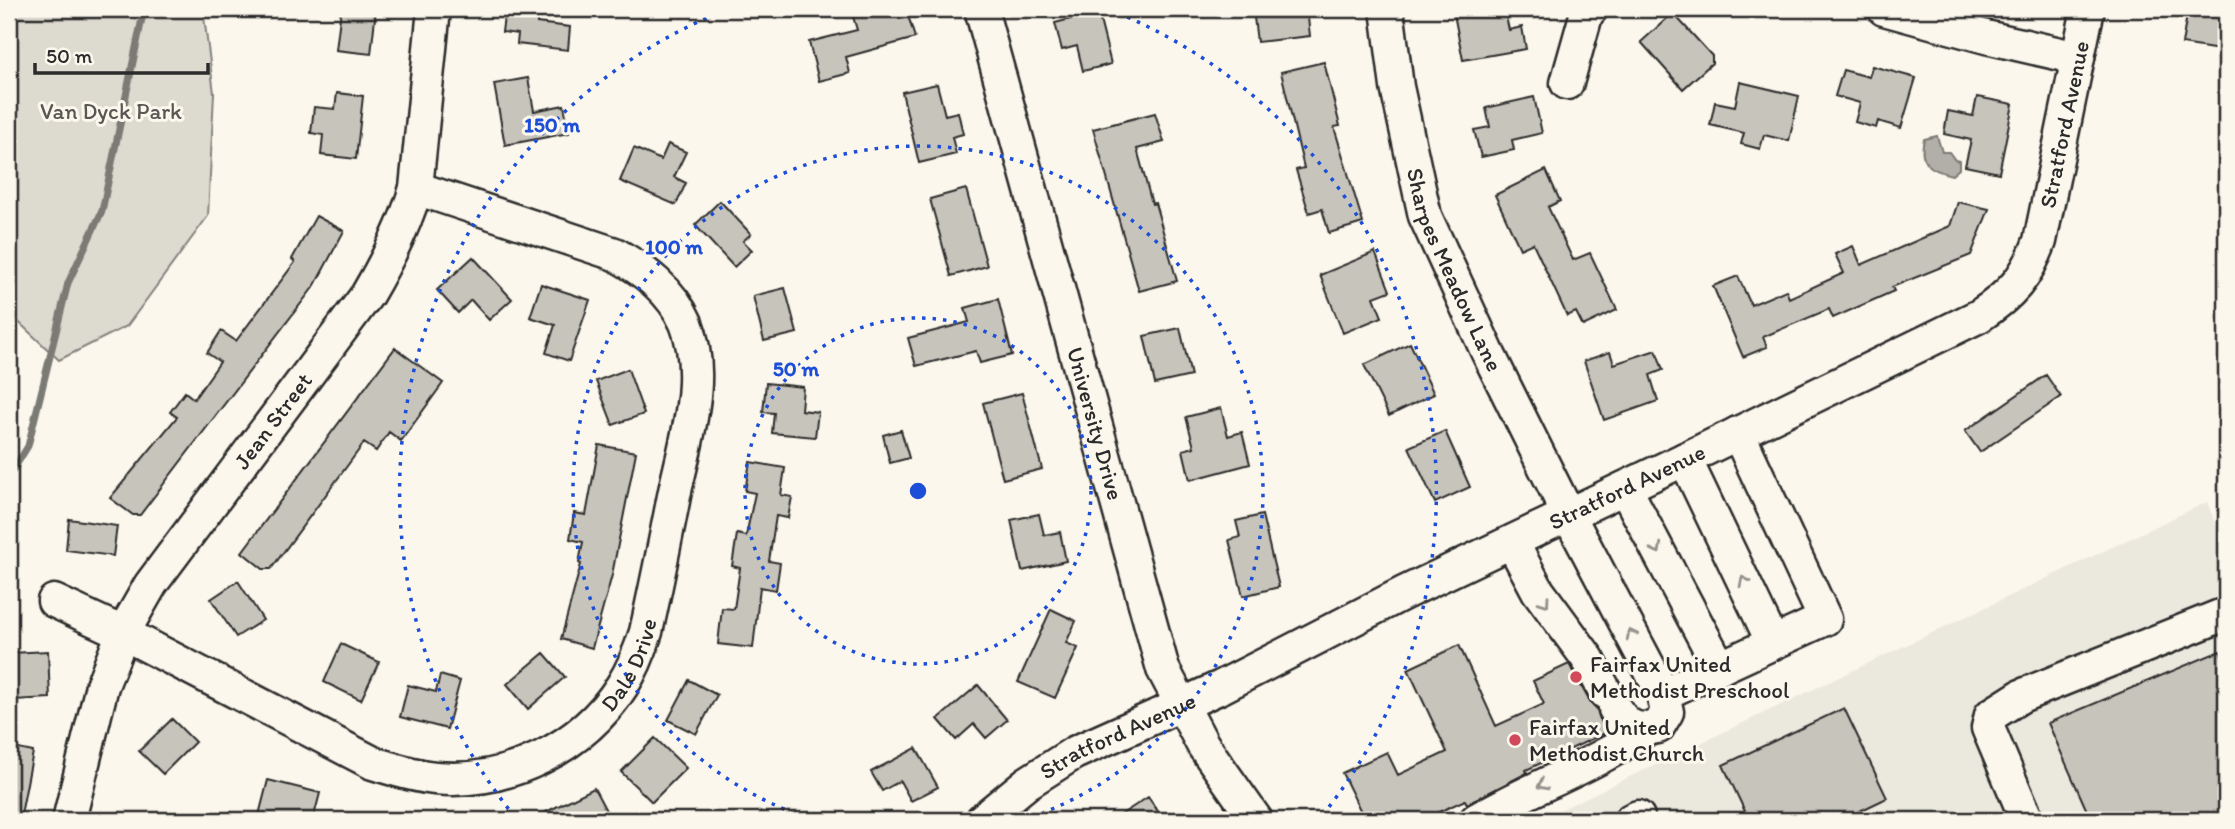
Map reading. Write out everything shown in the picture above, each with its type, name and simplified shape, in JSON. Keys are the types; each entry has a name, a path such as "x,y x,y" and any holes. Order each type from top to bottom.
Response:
{"street":[{"name":"Jean Street","path":"69,820 102,687 123,633 151,584 368,295 410,210 416,188 434,9"},
{"name":"University Drive","path":"981,9 1163,669 1203,746 1256,820"},
{"name":"Sharpes Meadow Lane","path":"1387,9 1397,87 1425,216 1487,351 1568,514 1663,694"},
{"path":"1567,83 1580,32 1587,12 1591,9"},
{"path":"1884,9 1986,37 2078,58"},
{"name":"Stratford Avenue","path":"982,820 1027,783 1074,753 1221,687 1404,593 1979,316 2001,301 2032,264 2040,241 2088,9"},
{"name":"Dale Drive","path":"54,601 123,633 373,763 402,772 435,778 489,775 513,769 566,744 608,705 637,659 646,632 690,417 695,366 693,346 686,323 674,302 658,283 640,268 615,254 416,188"},
{"path":"1476,820 1504,803 1622,746 1645,730 1658,727 1667,712 1663,694 1825,619 1738,433"},
{"path":"1685,459 1773,643"},
{"path":"1625,488 1720,668"},
{"path":"1512,542 1538,591 1588,659 1625,724 1645,730"},
{"path":"2026,820 1988,728 1991,715 2021,696 2220,616 2226,618"}],"shaded area":[{"path":"1937,136 1942,152 1949,152 1959,161 1959,169 1952,175 1932,168 1924,160 1924,139"},
{"path":"2207,502 2226,550 2226,820 1539,820"}],"green space":[{"name":"Van Dyck Park","path":"9,9 203,9 214,93 208,216 127,326 59,360 9,313"}],"building":[{"path":"341,9 376,9 371,54 336,50"},
{"path":"505,9 538,9 537,23 570,27 568,50 517,44 518,34 502,32"},
{"path":"866,9 906,9 915,38 846,57 850,73 819,81 809,42 857,30 852,13"},
{"path":"1253,9 1307,9 1310,36 1257,42"},
{"path":"1453,9 1494,9 1495,15 1505,12 1509,30 1522,27 1526,49 1463,60"},
{"path":"2188,9 2226,9 2226,51 2182,44"},
{"path":"1098,12 1111,64 1083,71 1077,46 1062,50 1055,23"},
{"path":"1673,13 1712,56 1712,63 1683,89 1641,42"},
{"path":"1324,62 1340,126 1334,127 1363,223 1329,233 1322,209 1309,213 1296,170 1304,168 1281,72"},
{"path":"1872,66 1916,78 1901,128 1878,121 1876,128 1855,122 1860,103 1835,96 1843,70 1869,77"},
{"path":"528,78 534,111 564,105 569,133 505,145 494,84"},
{"path":"1740,82 1799,96 1789,141 1764,135 1760,149 1741,144 1744,133 1710,125 1715,102 1735,106"},
{"path":"937,84 945,115 958,112 963,134 952,137 956,154 919,163 902,92"},
{"path":"337,93 363,96 356,159 321,155 323,135 311,133 314,107 335,109"},
{"path":"1534,97 1542,133 1512,140 1514,150 1481,157 1474,130 1490,127 1486,108"},
{"path":"1977,97 2013,104 1999,173 1965,166 1971,140 1944,134 1948,111 1973,116"},
{"path":"1155,113 1164,142 1137,149 1177,281 1139,291 1093,129"},
{"path":"668,144 686,152 674,177 686,183 676,205 620,181 634,148 661,160"},
{"path":"1546,170 1560,201 1548,207 1573,260 1590,253 1617,310 1583,326 1576,312 1567,316 1533,243 1520,249 1495,195"},
{"path":"966,189 987,266 951,276 930,199"},
{"path":"720,201 751,234 743,241 752,250 734,267 695,225"},
{"path":"1958,202 1989,209 1971,255 1892,287 1894,291 1833,318 1829,309 1763,337 1767,347 1743,357 1713,286 1738,276 1751,305 1786,290 1789,298 1844,273 1835,254 1853,246 1861,265 1950,226"},
{"path":"316,216 344,231 315,285 140,515 133,515 110,498 177,417 170,412 185,392 194,399 220,362 207,353 221,331 236,341 295,262 292,259"},
{"path":"1375,252 1390,291 1374,297 1382,317 1343,333 1320,275"},
{"path":"473,257 512,299 489,320 471,300 458,313 437,290"},
{"path":"541,284 590,300 569,361 546,353 555,325 530,317"},
{"path":"785,288 797,333 764,341 753,296"},
{"path":"998,299 1012,355 980,363 976,351 916,366 908,338 969,322 965,308"},
{"path":"1180,328 1191,376 1155,384 1144,336"},
{"path":"1410,343 1434,394 1389,416 1364,365"},
{"path":"395,348 443,383 401,441 389,432 376,451 364,443 271,569 263,569 242,552"},
{"path":"1656,350 1663,370 1650,375 1658,401 1604,420 1584,361 1610,352 1614,364"},
{"path":"628,369 644,414 613,425 596,381"},
{"path":"2046,375 2061,397 1980,452 1965,431"},
{"path":"766,383 803,387 801,410 818,412 815,437 772,433 774,413 763,412"},
{"path":"1022,393 1042,469 1003,479 983,403"},
{"path":"1221,408 1228,436 1242,432 1250,464 1190,480 1183,450 1194,447 1186,417"},
{"path":"901,430 909,458 890,463 883,435"},
{"path":"1445,431 1470,487 1435,503 1409,447"},
{"path":"599,445 636,452 612,575 592,648 561,639 581,564 583,542 570,539 574,513 586,515"},
{"path":"750,462 785,468 781,495 792,497 788,518 776,516 769,561 780,563 776,590 760,587 753,648 718,644 722,608 734,609 740,568 732,566 737,534 746,536 755,493 745,491"},
{"path":"1039,514 1044,535 1060,532 1066,561 1022,571 1011,520"},
{"path":"1262,515 1279,587 1243,596 1229,540 1240,537 1236,521"},
{"path":"69,519 117,526 113,556 66,550"},
{"path":"238,581 263,620 236,637 211,599"},
{"path":"1051,609 1076,621 1066,643 1078,648 1055,698 1018,682"},
{"path":"341,644 379,662 361,700 324,682"},
{"name":"Fairfax United Methodist Church","path":"1459,645 1496,726 1544,704 1533,681 1569,664 1609,731 1526,770 1527,773 1467,804 1465,800 1421,820 1365,820 1342,773 1387,752 1398,775 1447,752 1408,669"},
{"path":"48,651 50,698 13,700 11,653"},
{"path":"2220,651 2226,665 2226,820 2091,820 2048,723"},
{"path":"544,653 565,677 528,709 507,684"},
{"path":"440,675 460,681 447,729 400,717 408,685 436,692"},
{"path":"689,680 717,695 696,734 668,720"},
{"path":"978,685 1007,720 986,738 974,724 956,740 938,719"},
{"path":"1844,708 1887,798 1841,820 1749,820 1723,765"},
{"path":"172,719 195,742 163,774 139,751"},
{"path":"655,738 686,768 652,802 621,772"},
{"path":"9,747 33,752 20,820 9,820"},
{"path":"916,748 938,787 911,801 900,781 882,791 871,772"},
{"path":"268,780 320,793 313,820 278,820 259,815"},
{"path":"594,788 611,820 530,820"},
{"path":"1148,797 1164,820 1113,820"}],"waterway":[{"path":"9,477 28,446 68,283 102,211 144,9"}],"place":[{"name":"Fairfax United Methodist Preschool","path":"1576,677"},
{"name":"Fairfax United Methodist Church","path":"1515,740"}]}
